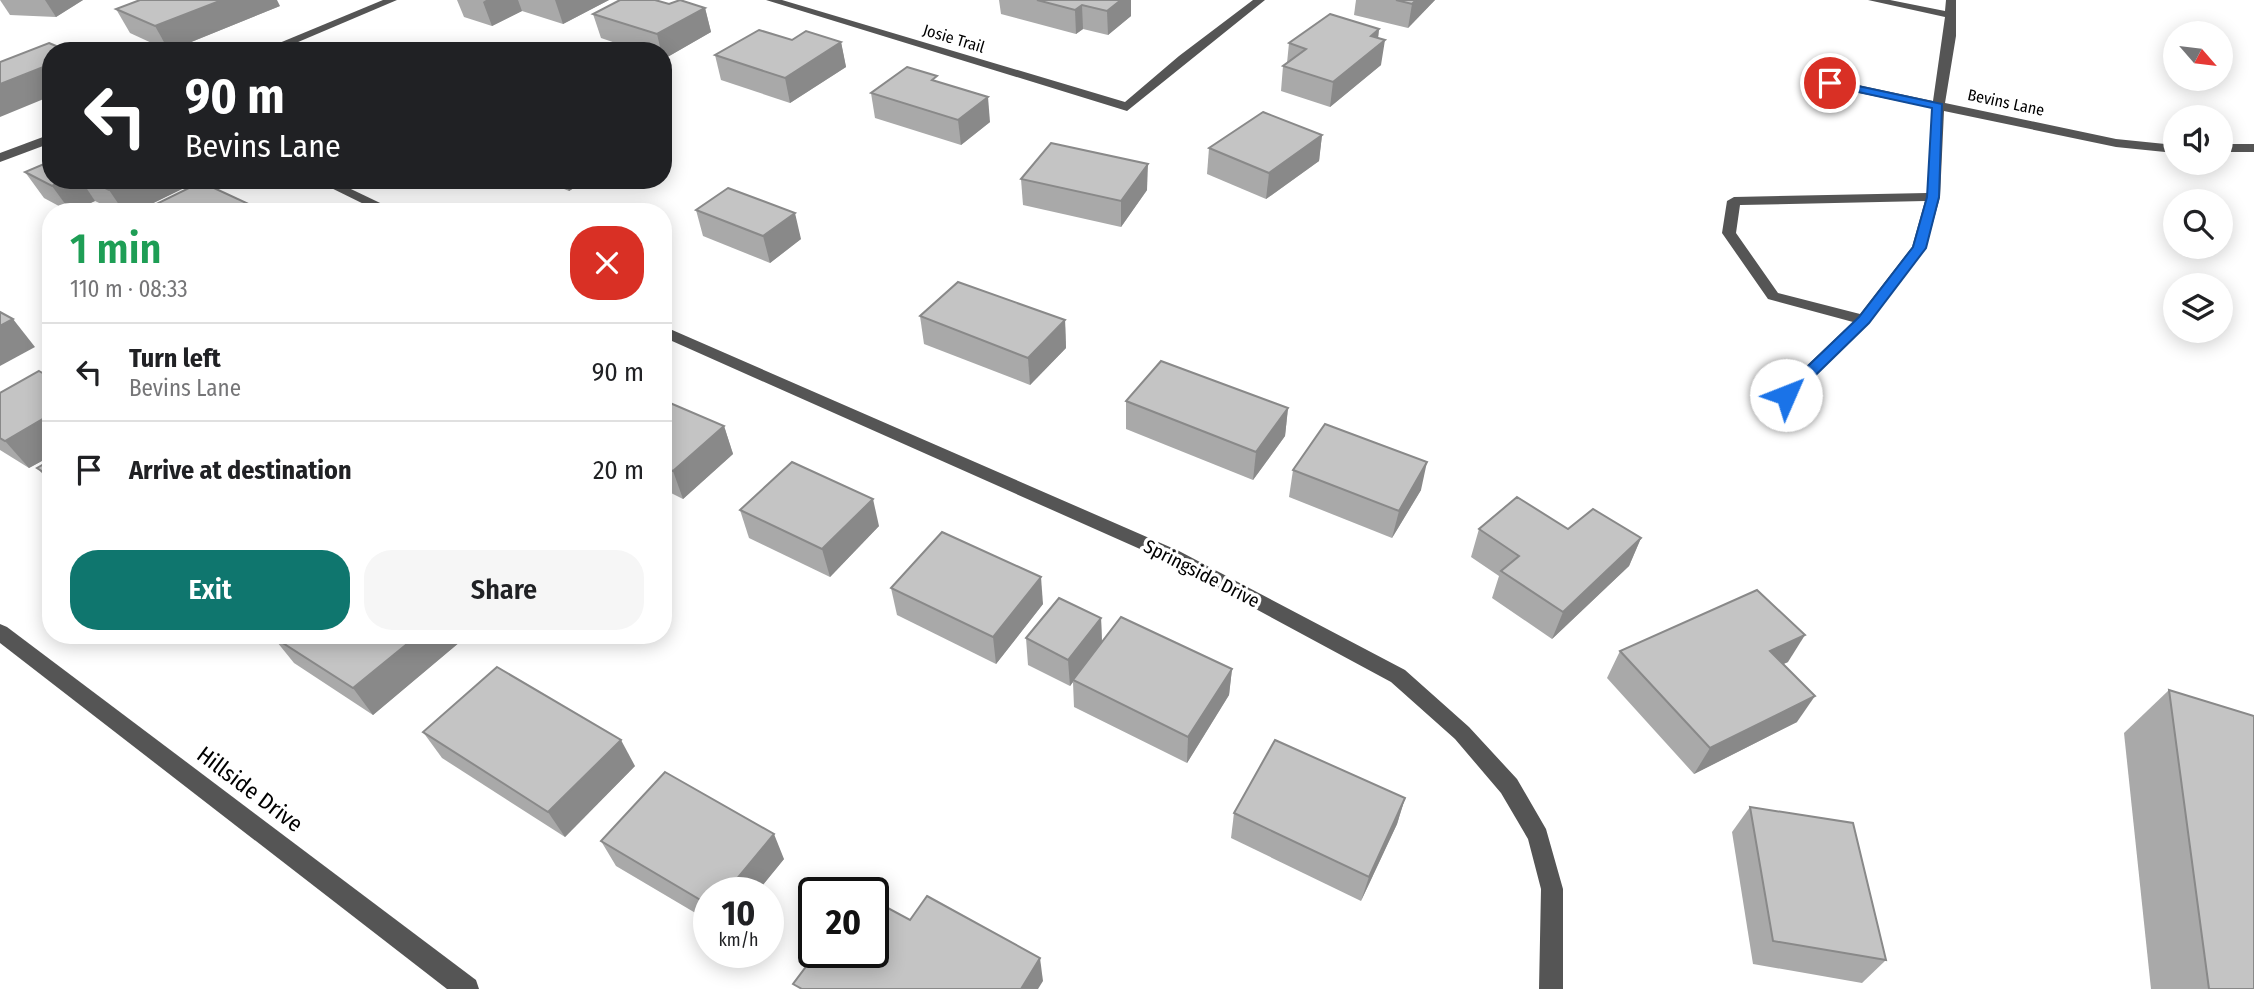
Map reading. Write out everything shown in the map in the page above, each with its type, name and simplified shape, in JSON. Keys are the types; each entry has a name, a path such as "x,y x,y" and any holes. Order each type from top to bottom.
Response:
{"street":[{"path":"288,42 392,0"},
{"name":"Josie Trail","path":"771,0 1127,107 1183,58 1260,0"},
{"path":"1873,0 1951,15"},
{"path":"1786,395 1864,320 1919,248 1933,197 1938,106 1950,36 1951,0"},
{"name":"Bevins Lane","path":"1830,83 2116,143 2163,148"},
{"path":"0,158 42,142"},
{"path":"2233,148 2254,148"},
{"path":"341,189 372,203"},
{"path":"1864,320 1773,296 1729,233 1734,201 1933,197"},
{"name":"Springside Drive","path":"672,335 1173,556 1398,676 1462,733 1494,768 1509,786 1538,836 1552,889 1551,989"},
{"name":"Hillside Drive","path":"0,632 467,989"}],"building":[{"path":"140,0 222,0 155,26 116,9"},
{"path":"620,0 655,0 669,4 680,0 705,8 657,34 593,14"},
{"path":"1037,0 1121,0 1107,11 1082,5 1075,10"},
{"path":"1396,0 1416,0 1412,4"},
{"path":"1330,14 1379,29 1371,36 1385,40 1333,82 1283,66 1306,49 1289,43"},
{"path":"759,30 792,40 806,31 841,42 785,78 715,55"},
{"path":"42,46 42,68 0,84 0,62"},
{"path":"907,67 937,76 932,80 988,97 958,120 871,93"},
{"path":"1263,112 1322,135 1269,173 1209,148"},
{"path":"1051,143 1148,164 1121,201 1021,179"},
{"path":"42,165 42,181 25,172"},
{"path":"728,188 795,213 763,236 696,210"},
{"path":"187,189 216,189 246,203 158,203"},
{"path":"958,282 1065,320 1028,358 920,316"},
{"path":"0,312 13,319 0,326"},
{"path":"1161,361 1288,408 1256,452 1126,401"},
{"path":"39,371 42,373 42,419 5,441 0,438 0,393"},
{"path":"672,404 724,426 673,471"},
{"path":"1325,424 1427,462 1399,511 1293,470"},
{"path":"792,462 873,499 822,549 740,510"},
{"path":"1517,497 1568,529 1593,509 1641,538 1563,612 1501,571 1519,556 1479,529"},
{"path":"942,532 1041,577 993,637 891,588"},
{"path":"1757,590 1805,635 1770,651 1815,696 1710,748 1620,651"},
{"path":"1059,598 1101,618 1068,660 1026,638"},
{"path":"1121,617 1232,669 1188,737 1073,680"},
{"path":"284,644 407,644 353,688"},
{"path":"497,667 621,740 548,812 423,732"},
{"path":"2169,690 2254,716 2254,989 2209,989"},
{"path":"1275,740 1405,798 1369,877 1234,813"},
{"path":"665,772 774,834 738,877 693,877 693,896 601,841"},
{"path":"1750,807 1853,823 1886,960 1773,941"},
{"path":"927,896 1040,958 1021,989 802,989 793,984 805,968 889,968 889,909 910,920"}],"route":[{"path":"1786,395 1864,320 1919,248 1933,197 1938,106 1830,83"}]}
